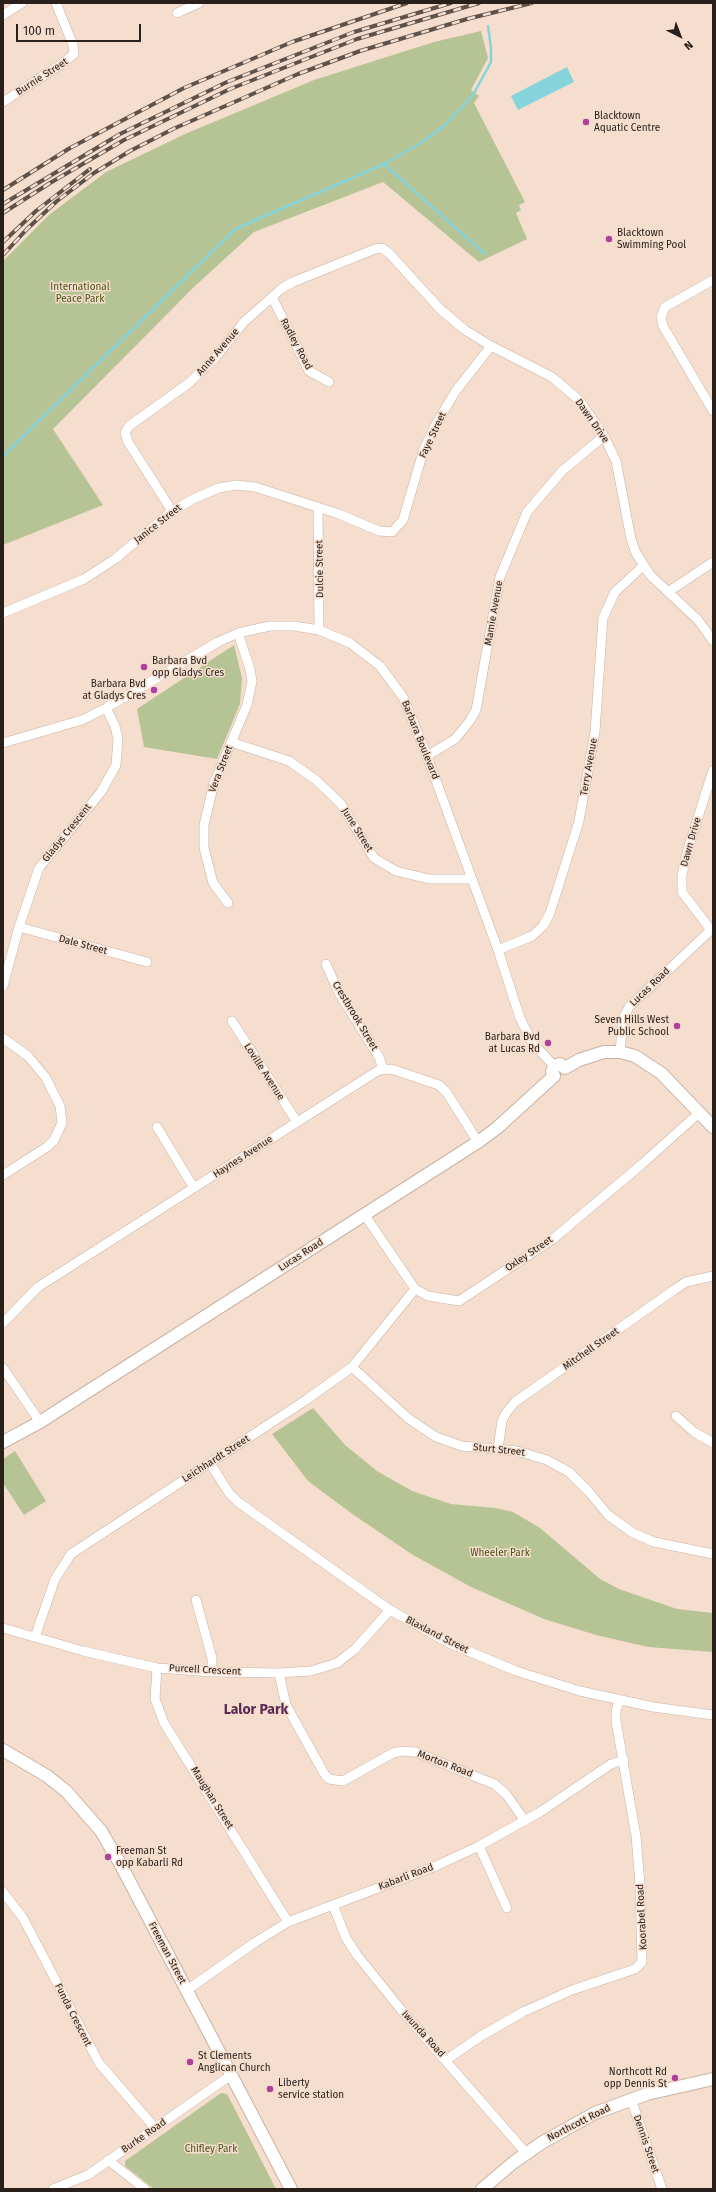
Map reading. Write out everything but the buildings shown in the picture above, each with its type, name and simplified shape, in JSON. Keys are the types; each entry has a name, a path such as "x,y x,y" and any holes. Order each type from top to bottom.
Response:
{"street":[{"path":"3,15 22,3"},
{"name":"Burnie Street","path":"3,102 60,65 74,54 73,45 56,3"},
{"path":"177,13 199,3"},
{"name":"Dawn Drive","path":"375,249 382,248 389,253 440,309 465,330 491,346 537,368 566,387 580,401 604,436 619,469 631,539 643,566 698,620 713,641"},
{"name":"Anne Avenue","path":"172,511 128,442 126,438 127,430 134,422 194,379 215,358 244,322 272,297 293,282 375,249"},
{"path":"713,280 665,307 661,317 663,326 713,411"},
{"name":"Radley Road","path":"272,297 309,371 329,382"},
{"name":"Faye Street","path":"392,532 403,520 423,452 435,426 455,392 491,346"},
{"name":"Mamie Avenue","path":"427,756 455,739 470,722 476,710 500,577 527,512 562,471 604,436"},
{"name":"Janice Street","path":"3,613 84,579 115,559 172,511 219,488 236,485 255,487 284,495 338,514 379,531 392,532"},
{"name":"Dulcie Street","path":"318,507 319,630"},
{"path":"668,592 713,562"},
{"name":"Terry Avenue","path":"498,950 532,936 543,926 550,913 579,821 595,732 600,631 603,618 615,592 643,566"},
{"name":"Barbara Boulevard","path":"3,743 82,720 106,708 218,642 238,633 260,627 281,625 319,630 356,647 389,676 403,697 427,756 498,950 520,1018 527,1033 539,1051 558,1070"},
{"name":"Vera Street","path":"228,903 213,883 204,848 204,825 214,783 247,705 252,681 250,669 238,633"},
{"name":"Gladys Crescent","path":"3,986 19,927 39,868 100,792 116,765 118,739 115,726 106,708"},
{"name":"June Street","path":"231,742 289,761 316,780 341,804 374,858 396,871 429,879 472,879"},
{"name":"Dawn Drive","path":"712,929 682,892 682,875 688,849 713,770"},
{"name":"Dale Street","path":"19,927 147,962"},
{"name":"Lucas Road","path":"3,1442 40,1422 478,1142 497,1128 558,1070 595,1054 620,1052 625,1012 712,929"},
{"name":"Crestbrook Street","path":"326,964 338,993 379,1057 383,1069"},
{"name":"Loville Avenue","path":"232,1021 296,1122"},
{"path":"3,1038 28,1056 46,1078 60,1106 62,1123 60,1132 50,1143 3,1175"},
{"path":"620,1052 635,1056 661,1072 713,1127"},
{"path":"383,1069 439,1085 447,1093 478,1142"},
{"name":"Haynes Avenue","path":"3,1323 38,1287 374,1072 383,1069"},
{"name":"Oxley Street","path":"415,1289 428,1296 460,1301 553,1238 642,1164 699,1113"},
{"path":"157,1127 194,1188"},
{"path":"364,1214 415,1289"},
{"name":"Mitchell Street","path":"498,1449 502,1421 506,1413 515,1402 674,1290 699,1278 713,1276"},
{"name":"Leichhardt Street","path":"35,1637 55,1579 71,1554 352,1368 415,1289"},
{"path":"3,1368 40,1422"},
{"name":"Sturt Street","path":"352,1368 414,1423 436,1437 462,1446 532,1454 563,1468 581,1483 612,1519 639,1536 661,1544 713,1554"},
{"path":"676,1416 694,1432 713,1443"},
{"name":"Lucas Road","path":"3,1450 40,1422"},
{"name":"Blaxland Street","path":"210,1463 229,1493 238,1502 390,1610 449,1643 484,1658 565,1687 619,1701 713,1715"},
{"path":"196,1600 212,1658 212,1672"},
{"name":"Purcell Crescent","path":"3,1628 83,1651 157,1668 212,1672 279,1673 311,1671 337,1663 355,1649 390,1610"},
{"name":"Maughan Street","path":"157,1668 155,1699 164,1723 288,1922"},
{"name":"Morton Road","path":"279,1673 286,1705 325,1775 330,1778 343,1781 392,1753 402,1751 415,1752 494,1784 506,1794 525,1821"},
{"name":"Koorabel Road","path":"446,2060 481,2036 523,2012 572,1990 632,1971 642,1962 641,1893 636,1843 624,1760 616,1720 616,1710 619,1701"},
{"name":"Freeman Street","path":"3,1750 47,1776 66,1791 92,1819 119,1862 291,2189"},
{"name":"Kabarli Road","path":"187,1990 254,1943 288,1922 436,1866 479,1846 525,1821 611,1764 624,1760"},
{"path":"479,1846 508,1908"},
{"name":"Funda Crescent","path":"3,1892 23,1918 95,2058 155,2128"},
{"name":"Iwunda Road","path":"333,1906 346,1938 357,1956 402,2011 526,2153"},
{"name":"Burke Road","path":"53,2189 79,2180 232,2075"},
{"name":"Northcott Road","path":"482,2189 526,2153 595,2113 631,2099 667,2088 713,2079"},
{"name":"Dennis Street","path":"631,2099 662,2189"},
{"path":"108,2160 144,2189"}],"green space":[{"name":"International Peace Park","path":"481,31 488,58 471,90 479,96 474,103 525,202 519,205 521,210 516,213 527,239 479,262 383,182 254,232 195,286 53,429 103,505 3,545 4,260 50,214 106,172 185,134 314,80 434,42"},
{"path":"234,645 242,678 240,704 217,759 144,747 137,709"},
{"name":"Wheeler Park","path":"313,1408 345,1445 377,1471 412,1491 451,1504 495,1508 513,1512 540,1528 600,1579 619,1589 677,1609 713,1613 713,1652 648,1647 596,1635 544,1619 471,1587 413,1555 351,1513 308,1481 272,1434"},
{"path":"15,1451 46,1501 24,1515 3,1483 3,1459"},
{"name":"Chifley Park","path":"221,2093 227,2094 276,2189 154,2189 125,2166 125,2161"}],"water":[{"path":"567,67 574,82 518,110 511,96"}],"waterway":[{"path":"3,456 235,229 384,164 421,143 444,126 473,95 491,62 488,26"},
{"path":"384,164 485,254"}],"railway":[{"path":"3,190 70,148 184,88 292,42 407,3"},
{"path":"3,204 120,134 227,82 354,32 451,3"},
{"path":"3,213 50,183 124,140 230,89 357,39 479,3"},
{"path":"3,255 27,229 57,201 94,173 130,151 173,129 298,74 360,51 467,19 532,3"},
{"path":"3,242 36,211 90,169"}],"place":[{"name":"Blacktown Aquatic Centre","path":"586,122"},
{"name":"Blacktown Swimming Pool","path":"609,239"},
{"name":"Barbara Bvd opp Gladys Cres","path":"144,667"},
{"name":"Barbara Bvd at Gladys Cres","path":"154,690"},
{"name":"Seven Hills West Public School","path":"677,1026"},
{"name":"Barbara Bvd at Lucas Rd","path":"548,1043"},
{"name":"Freeman St opp Kabarli Rd","path":"108,1857"},
{"name":"St Clements Anglican Church","path":"190,2062"},
{"name":"Northcott Rd opp Dennis St","path":"675,2078"},
{"name":"Liberty service station","path":"270,2089"}],"district":[{"name":"Lalor Park","path":"256,1710"}]}
